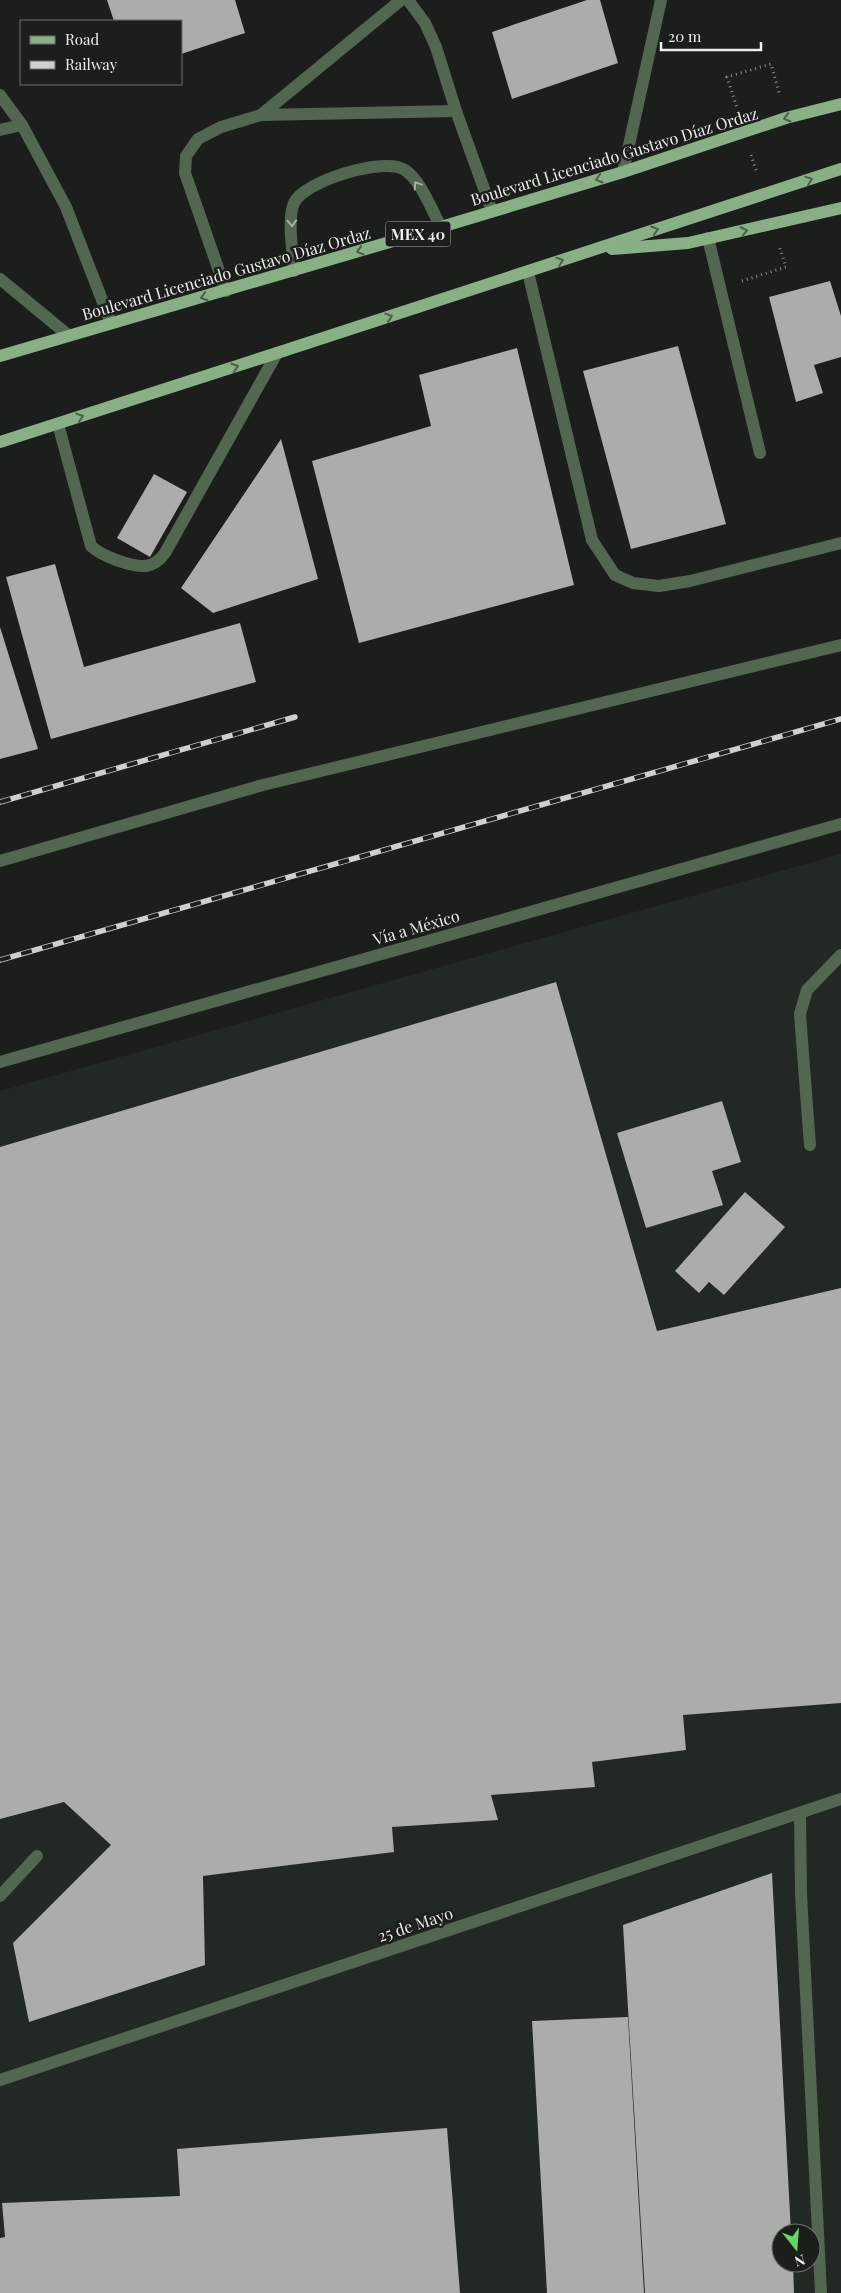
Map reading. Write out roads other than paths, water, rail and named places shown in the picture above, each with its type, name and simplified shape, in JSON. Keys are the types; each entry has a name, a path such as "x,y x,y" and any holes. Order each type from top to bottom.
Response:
{"main road":[{"name":"Boulevard Licenciado Gustavo Díaz Ordaz","path":"0,356 441,227 623,172 786,118 839,104"},
{"path":"0,442 277,354 841,169"},
{"path":"592,250 688,243 841,208"}],"street":[{"path":"261,115 401,0"},
{"path":"408,0 425,23 436,47 456,111 492,211"},
{"path":"623,172 661,0"},
{"path":"0,95 22,125 66,207 111,324"},
{"path":"226,291 185,173 186,156 198,139 221,127 261,115 456,111"},
{"path":"0,130 22,125"},
{"path":"294,271 291,215 297,198 319,183 349,173 390,164 404,169 417,182 441,227"},
{"path":"708,238 760,453"},
{"path":"528,272 592,540 616,575 633,582 659,586 690,581 841,543"},
{"path":"0,279 68,335"},
{"path":"58,424 91,546 105,556 136,565 153,564 165,554 277,354"},
{"path":"0,861 263,785 841,645"},
{"name":"Vía a México","path":"0,1062 841,824"},
{"path":"810,1145 800,1014 807,990 841,955"},
{"name":"25 de Mayo","path":"0,2080 841,1799"},
{"path":"800,1813 801,1902 821,2293"},
{"path":"0,1896 37,1856"}],"railway":[{"path":"0,802 295,717"},
{"path":"0,960 841,719"}]}
